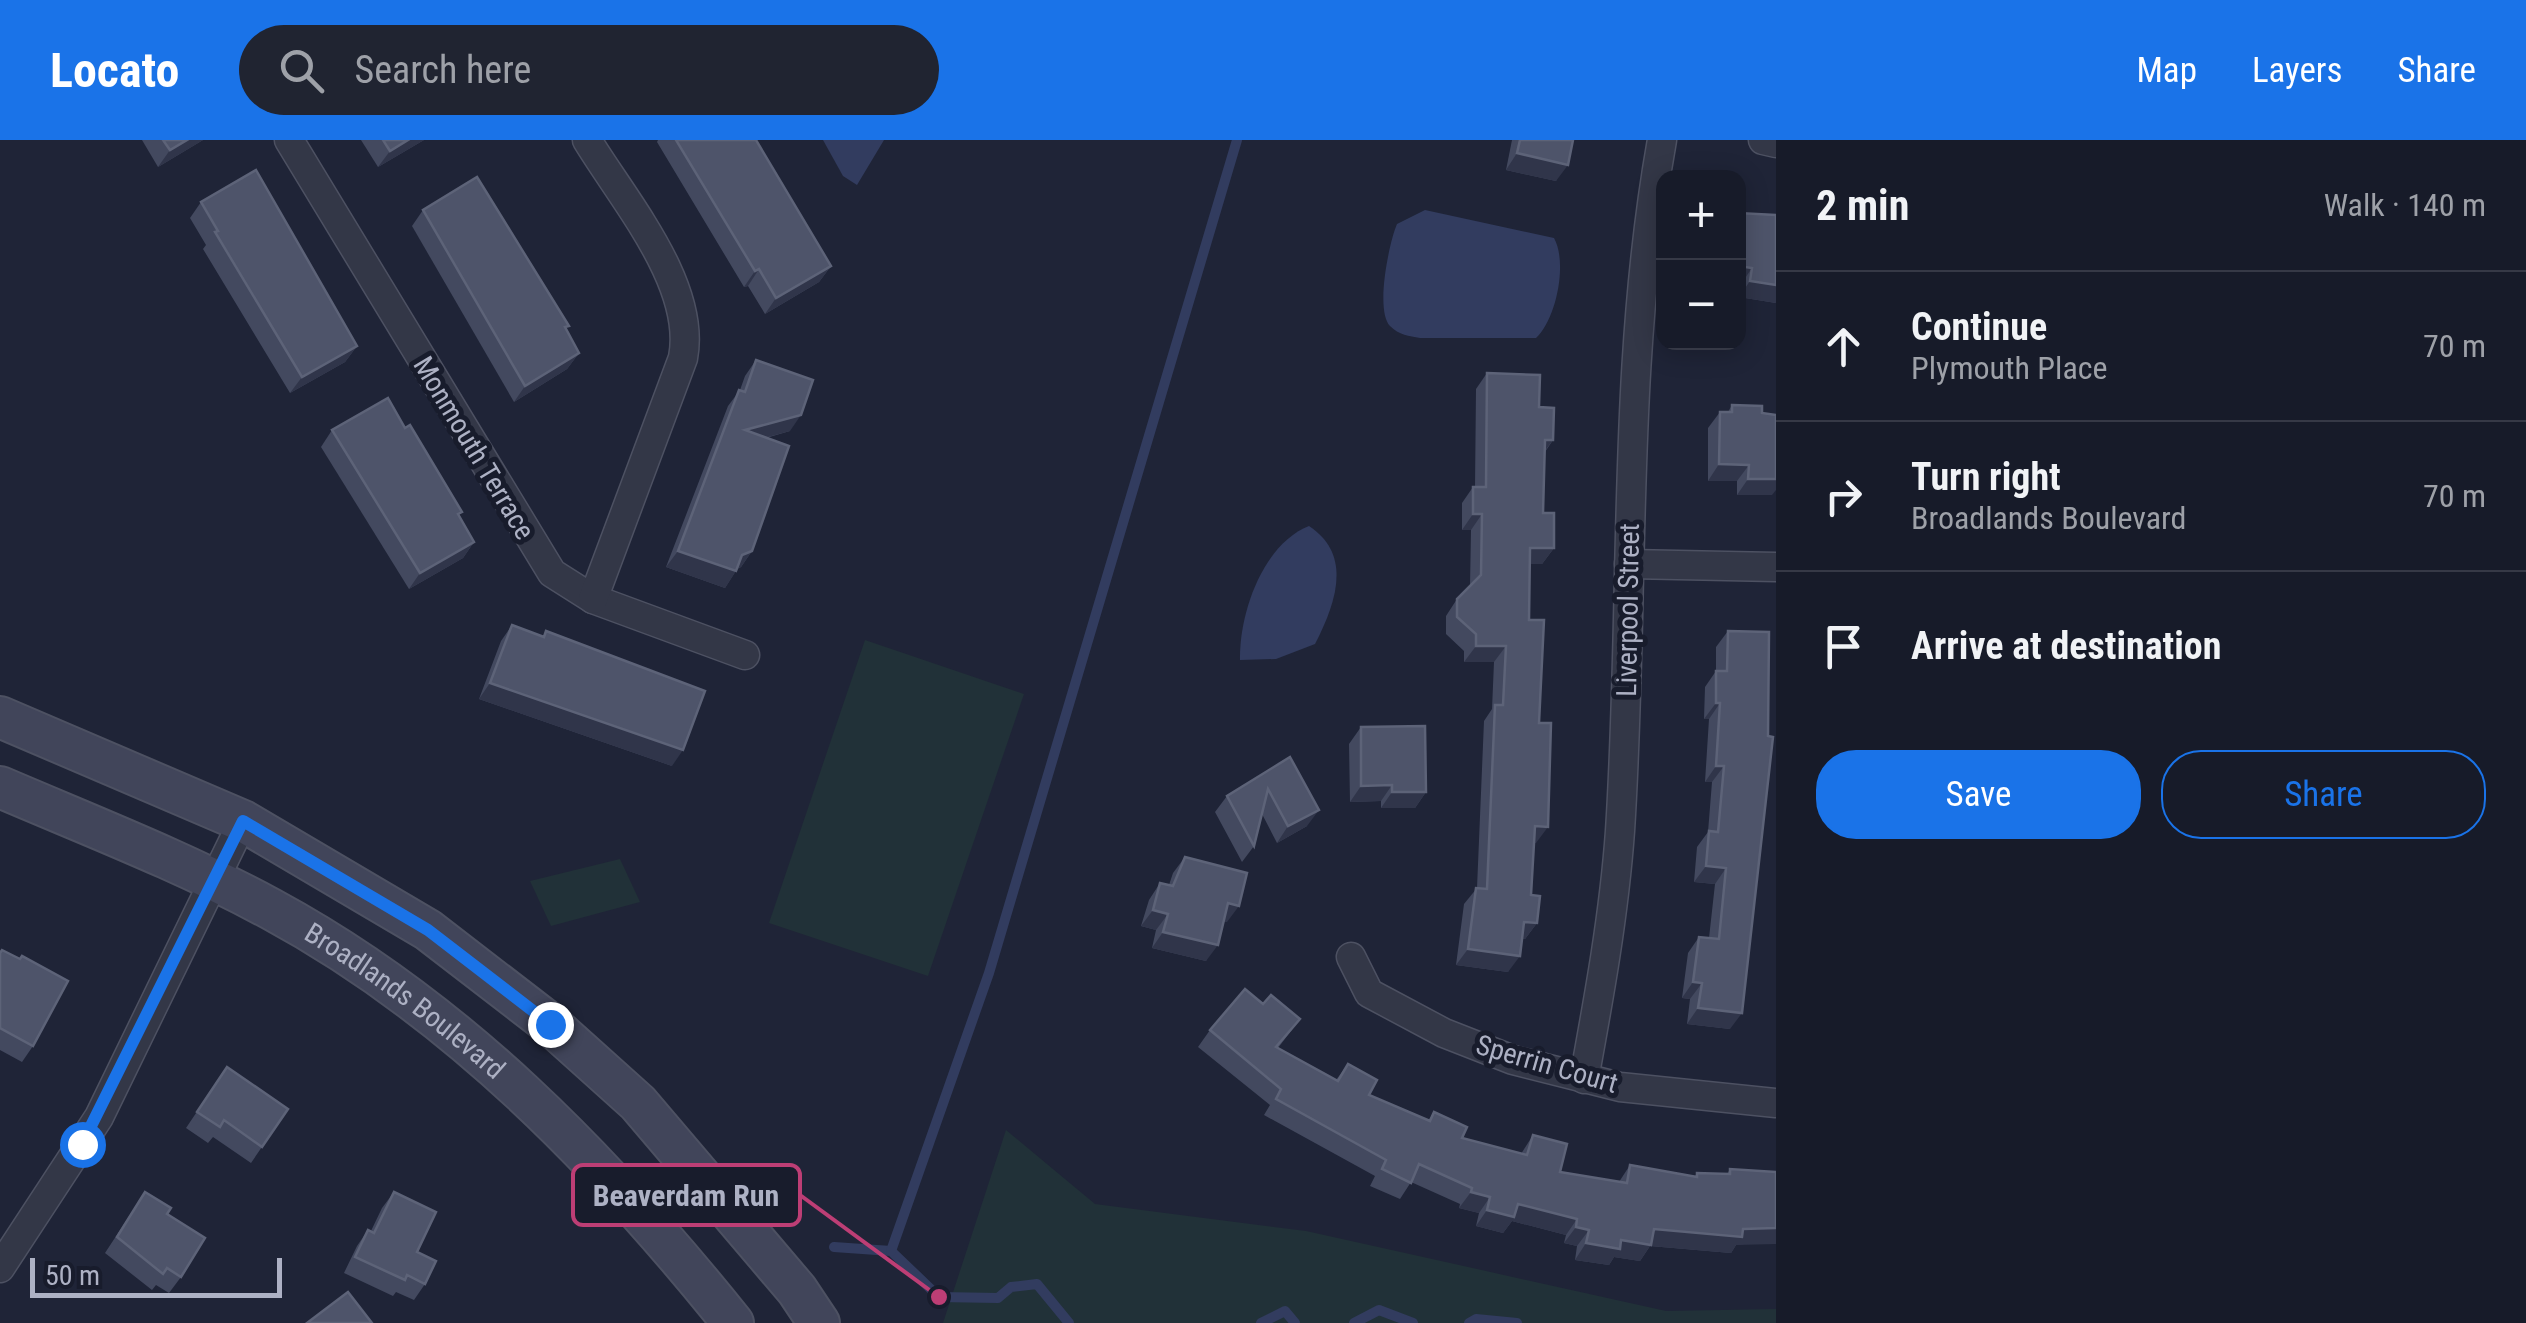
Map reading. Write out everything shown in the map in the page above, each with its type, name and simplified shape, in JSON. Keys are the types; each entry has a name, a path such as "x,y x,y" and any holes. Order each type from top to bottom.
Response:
{"main road":[{"path":"0,717 243,821 428,930 550,1024 638,1103 797,1290 820,1323"},
{"name":"Broadlands Boulevard","path":"0,787 214,880 330,944 400,990 578,1141 656,1226 733,1323"}],"street":[{"name":"Monmouth Terrace","path":"289,140 518,524 552,573 593,599 745,655"},
{"path":"588,140 678,290 686,322 683,358 593,599"},
{"name":"Liverpool Street","path":"1584,1080 1606,958 1620,835 1636,320 1662,140"},
{"path":"1763,140 1776,142"},
{"path":"1629,564 1776,567"},
{"path":"0,1268 99,1117 243,821"},
{"name":"Sperrin Court","path":"1351,958 1369,993 1444,1033 1513,1060 1584,1080 1711,1099 1776,1103"}],"shaded area":[{"path":"865,640 1024,694 928,976 769,923"},
{"path":"620,859 640,902 551,926 530,881"},
{"path":"1006,1130 1095,1204 1306,1231 1666,1311 1776,1309 1776,1323 943,1323"}],"water":[{"path":"823,140 884,140 857,185 843,176"},
{"path":"1425,210 1554,238 1560,262 1558,291 1549,318 1536,338 1420,338 1390,326 1384,292 1394,233 1397,224"},
{"path":"1309,526 1323,538 1336,565 1334,596 1315,644 1276,659 1240,660 1244,622 1257,582 1279,548"}],"building":[{"path":"163,140 187,140 170,150"},
{"path":"383,140 408,140 390,151"},
{"path":"676,140 756,140 831,266 776,298 759,269 755,271"},
{"path":"1520,140 1573,140 1568,165 1517,153"},
{"path":"256,170 357,346 302,377 201,202"},
{"path":"477,177 569,326 565,327 579,353 525,386 423,210"},
{"path":"1746,213 1776,215 1776,285 1750,281 1752,268 1746,267"},
{"path":"756,360 813,380 801,415 745,430 789,446 752,551 742,555 736,571 678,551 739,390 745,392"},
{"path":"1487,373 1540,375 1539,407 1554,408 1553,440 1545,440 1543,513 1554,513 1554,548 1530,548 1529,620 1544,620 1539,723 1551,723 1548,827 1535,826 1531,895 1540,896 1537,923 1524,922 1520,956 1468,949 1476,888 1487,889 1495,705 1503,705 1506,646 1476,646 1476,634 1457,617 1457,599 1481,575 1482,514 1473,514 1473,487 1486,487"},
{"path":"388,398 405,428 410,425 462,512 458,514 474,542 420,573 332,430"},
{"path":"1732,405 1762,406 1762,413 1776,415 1776,479 1748,479 1749,465 1719,464 1720,412 1732,412"},
{"path":"512,625 544,637 546,631 705,691 683,750 490,683"},
{"path":"1728,631 1769,632 1768,736 1773,737 1742,1013 1698,1008 1702,983 1693,982 1699,937 1719,939 1726,868 1706,866 1709,831 1718,832 1724,766 1716,766 1720,703 1716,703 1716,671 1727,671"},
{"path":"1425,726 1426,792 1392,792 1392,785 1361,786 1361,727"},
{"path":"1290,757 1319,810 1288,826 1268,789 1254,846 1227,796"},
{"path":"1185,857 1247,873 1239,906 1228,903 1218,945 1163,932 1168,914 1153,910 1160,883 1173,886"},
{"path":"2,950 20,959 22,956 68,981 33,1046 0,1028"},
{"path":"1245,989 1263,1004 1271,995 1300,1019 1276,1047 1338,1081 1348,1064 1377,1080 1369,1095 1430,1121 1434,1112 1467,1127 1462,1138 1527,1155 1533,1135 1567,1144 1560,1172 1627,1183 1630,1165 1697,1177 1697,1173 1730,1174 1730,1169 1776,1172 1776,1228 1743,1229 1742,1237 1654,1229 1651,1245 1621,1240 1620,1249 1586,1243 1589,1230 1576,1227 1577,1219 1518,1204 1514,1217 1487,1210 1490,1197 1471,1192 1472,1188 1419,1164 1411,1183 1382,1169 1386,1160 1276,1099 1281,1089 1210,1030"},
{"path":"227,1067 288,1109 262,1147 224,1120 220,1127 197,1112"},
{"path":"145,1192 171,1208 167,1214 205,1238 181,1277 167,1268 163,1274 117,1237"},
{"path":"394,1192 436,1212 417,1252 436,1261 425,1284 407,1275 405,1280 355,1257 368,1230 374,1233"},
{"path":"348,1292 372,1323 307,1323"}],"waterway":[{"path":"891,1251 989,973 1237,140"},
{"path":"834,1247 891,1251 939,1297 998,1298 1011,1287 1037,1284 1069,1323"},
{"path":"1354,1323 1379,1310 1413,1323"},
{"path":"1261,1323 1285,1311 1295,1323"},
{"path":"1469,1323 1476,1319 1517,1323"}],"place":[{"name":"Beaverdam Run","path":"939,1297"}],"route":[{"path":"82,1144 99,1117 243,821 428,930 550,1024"}]}
